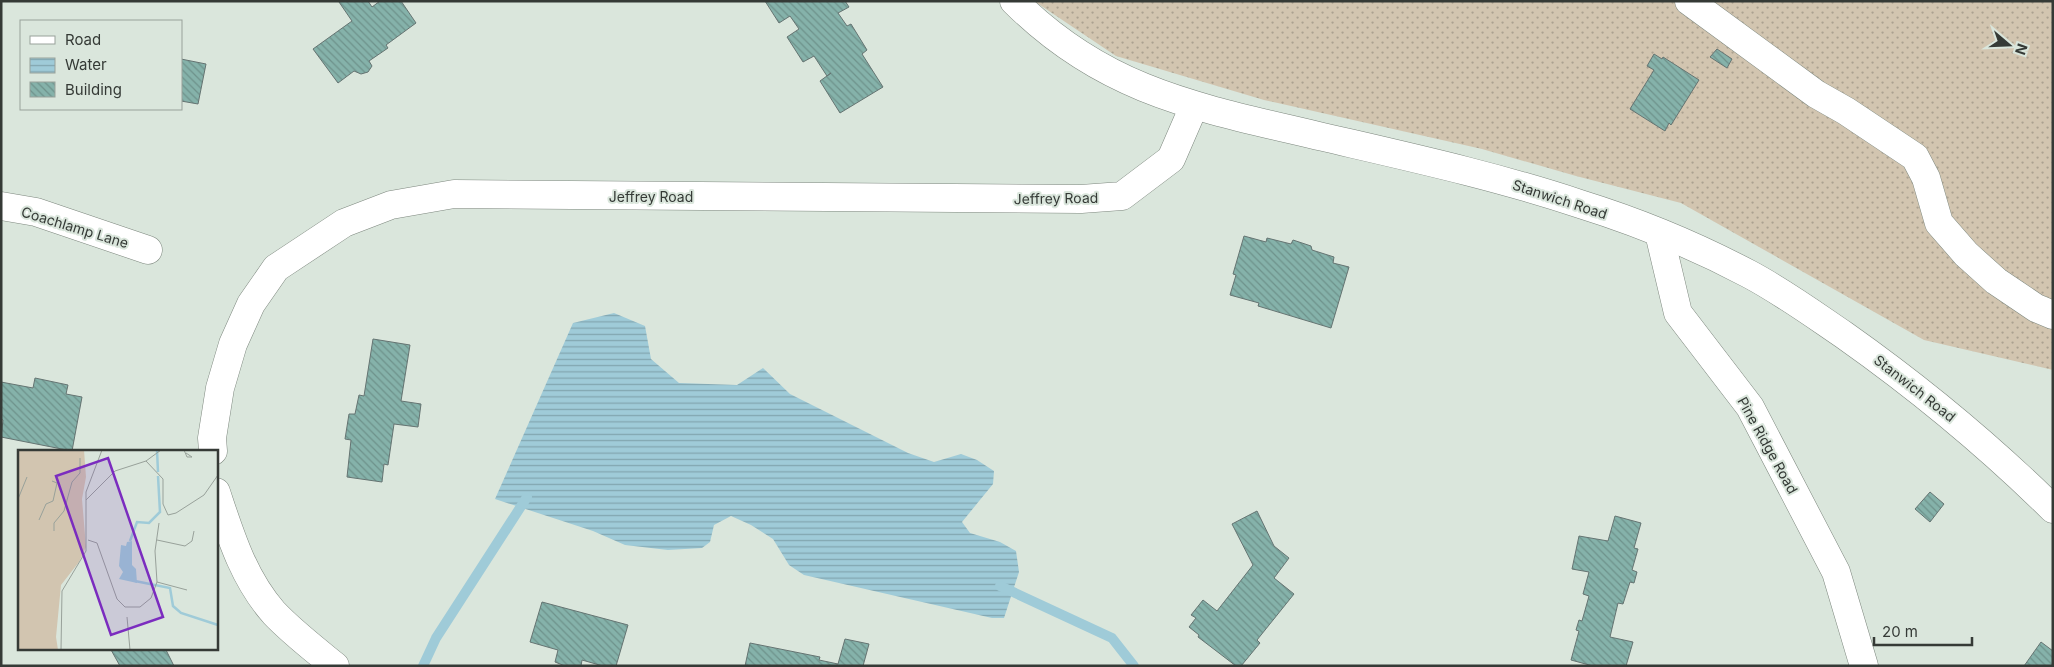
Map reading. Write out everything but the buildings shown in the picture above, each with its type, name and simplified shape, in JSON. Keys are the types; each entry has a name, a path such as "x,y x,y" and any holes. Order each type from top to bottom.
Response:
{"street":[{"name":"Stanwich Road","path":"1014,1 1044,30 1092,63 1126,82 1194,106 1528,187 1583,204 1658,233 1749,274 1817,316 1878,359 1946,411 1993,452 2053,509"},
{"path":"1689,1 1816,94 1846,110 1915,157 1926,178 1939,223 1966,254 1996,281 2036,308 2053,315"},
{"name":"Jeffrey Road","path":"213,450 212,438 220,388 234,344 251,304 276,268 344,223 391,205 454,194 1071,199 1122,196 1171,159 1194,106"},
{"name":"Coachlamp Lane","path":"1,206 36,212 148,250"},
{"name":"Pine Ridge Road","path":"1658,233 1678,313 1754,415 1836,572 1864,666"},
{"path":"218,498 231,538 245,571 273,612 335,666"}],"shaded area":[{"path":"1034,1 2053,1 2053,370 1924,340 1681,203 1482,149 1264,100 1116,56"}],"water":[{"path":"614,313 645,326 651,359 679,383 737,385 763,368 790,394 908,453 934,462 961,454 977,460 994,471 993,484 962,522 970,533 1000,542 1016,551 1019,572 1004,618 992,618 804,575 789,565 773,539 751,525 731,516 714,525 710,542 702,548 668,550 625,545 593,531 495,499 573,323"}],"waterway":[{"path":"423,666 436,638 527,497"},
{"path":"1000,586 1112,638 1134,666"}]}
